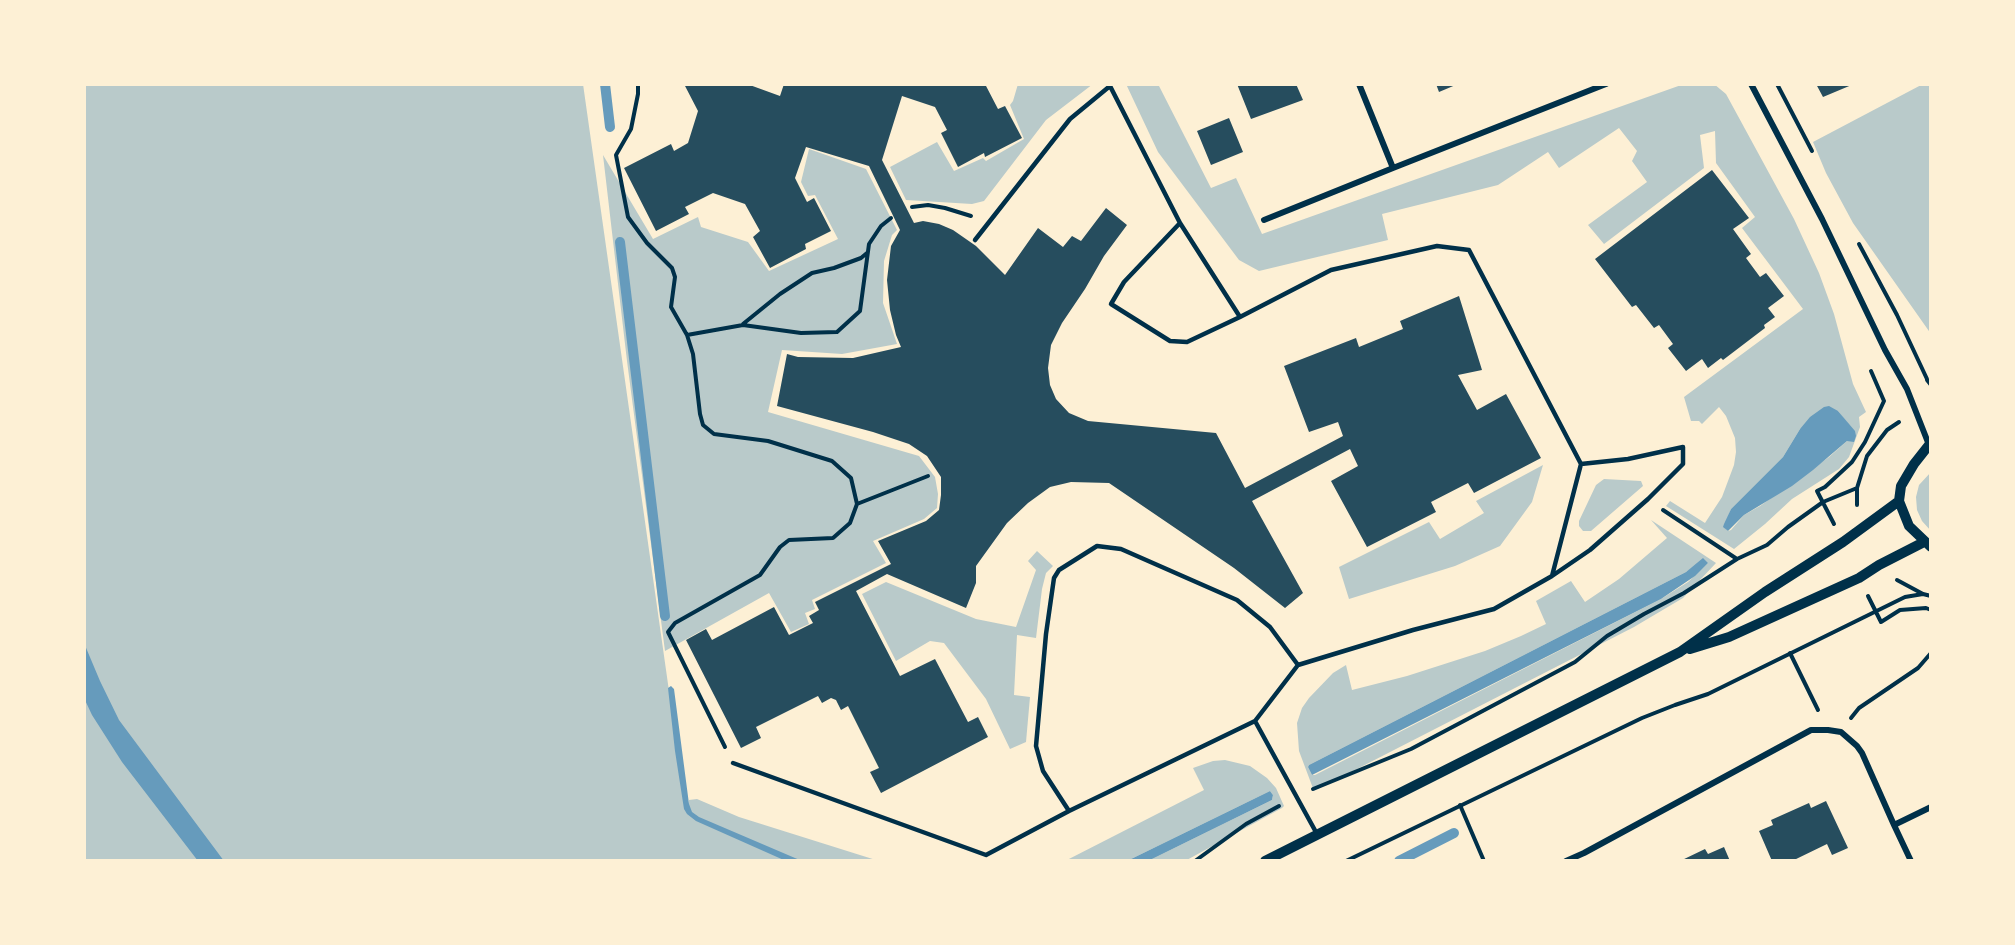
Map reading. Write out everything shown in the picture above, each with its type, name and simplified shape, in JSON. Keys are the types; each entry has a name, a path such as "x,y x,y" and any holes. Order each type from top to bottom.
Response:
{"street":[{"path":"1359,84 1393,168"},
{"path":"1264,220 1606,84"},
{"path":"1265,861 1680,652 1737,633 1928,544 1909,526 1899,501 1901,486 1914,464 1930,446 1908,389 1886,350 1822,219 1750,84"},
{"path":"1680,652 1765,592 1844,542 1899,501"},
{"path":"1566,861 1811,730 1841,732 1862,753 1911,861"},
{"path":"1894,825 1931,807"},
{"path":"1584,853 1588,861"}],"lane":[{"path":"975,240 1070,119 1110,86 1180,223 1240,317"},
{"path":"1180,223 1124,282 1111,304 1170,341 1187,342 1331,270 1437,246 1469,250 1581,464 1552,576"},
{"path":"733,764 986,855 1069,811 1255,721 1298,665 1413,630 1494,609 1552,576 1590,550 1648,500 1683,464 1683,447 1628,459 1581,464"},
{"path":"1069,811 1043,771 1036,746 1046,634 1054,578 1059,570 1097,546 1120,549 1237,600 1270,627 1298,665"},
{"path":"1255,721 1318,835"}],"path":[{"path":"638,84 631,129 616,155 628,217 647,243 672,268 675,277 671,307 687,335 693,354 703,425 714,434 768,441 832,461 851,478 857,504 850,523 833,538 789,540 780,547 760,575 675,623 668,632 733,764"},
{"path":"912,207 928,205 945,208 966,213 988,224"},
{"path":"687,335 742,325 801,333 837,332 860,311 869,244 881,226 891,218"},
{"path":"742,325 780,294 812,273 843,265 867,253"},
{"path":"1823,502 1817,491 1825,487 1852,462 1865,442 1884,401 1867,361"},
{"path":"1927,380 1931,385"},
{"path":"1195,861 1246,824 1296,797 1411,749 1575,662 1607,636 1684,593 1737,559 1767,545 1788,526 1823,502 1857,488 1867,456 1887,430 1915,412"},
{"path":"857,504 928,476"},
{"path":"1648,500 1737,559"},
{"path":"1346,861 1642,718 1708,694 1905,597 1923,594"},
{"path":"1790,653 1827,730"},
{"path":"1848,737 1850,722 1859,708 1918,668 1931,653"},
{"path":"1460,805 1484,861"}],"shaded area":[{"path":"84,84 583,84 685,804 689,806 689,800 697,799 739,817 879,861 84,861"},
{"path":"1018,84 1093,84 1046,120 984,201 972,204 906,200 890,167 937,142 954,171 983,158 986,161 1024,139 1010,105"},
{"path":"1126,84 1158,84 1211,188 1236,178 1262,234 1684,84 1714,84 1726,94 1794,219 1819,273 1834,314 1853,384 1866,412 1859,417 1860,427 1849,457 1839,469 1792,499 1734,549 1666,506 1670,501 1705,523 1722,497 1734,465 1735,438 1726,416 1719,407 1702,424 1699,421 1691,421 1684,397 1803,309 1742,228 1755,217 1716,163 1715,131 1700,135 1704,168 1604,244 1588,225 1647,182 1632,161 1637,151 1619,128 1559,168 1548,152 1498,185 1382,214 1388,240 1259,271 1239,260 1158,152","holes":["1838,411 1855,433 1850,441 1847,441 1829,457 1744,515 1731,530 1728,531 1724,527 1731,509 1783,457 1800,429"]},
{"path":"1923,84 1931,84 1931,334 1853,223 1826,173 1813,142"},
{"path":"809,149 866,169 897,230 892,235 884,261 883,303 897,344 842,354 782,350 768,412 919,456 935,477 938,494 937,508 924,519 873,541 886,563 812,600 815,609 805,613 809,624 791,632 769,593 665,651 603,155 653,239 698,217 701,227 748,242 769,271 838,239 815,195 808,196 801,182"},
{"path":"1543,465 1532,502 1500,546 1455,566 1349,599 1339,567 1429,522 1440,539 1484,513 1476,501"},
{"path":"1931,472 1931,531 1922,521 1917,510 1916,497 1919,485"},
{"path":"1604,479 1641,481 1643,486 1591,531 1583,531 1579,526 1579,521 1596,485"},
{"path":"1651,520 1716,563 1683,598 1634,627 1314,791 1299,751 1297,723 1302,708 1309,698 1333,673 1346,665 1352,690 1407,676 1485,651 1546,624 1536,601 1571,581 1585,602 1619,579 1667,538","holes":["1708,563 1688,582 1661,599 1312,775 1309,765 1693,567"]},
{"path":"1037,551 1053,566 1046,573 1042,589 1036,638 1017,635 1014,695 1030,697 1026,742 1010,749 986,699 944,643 930,641 896,661 862,594 886,582 976,619 1016,627 1036,570 1028,561"},
{"path":"1225,760 1250,766 1267,778 1276,788 1284,806 1185,861 1148,861 1272,800 1273,795 1270,791 1127,861 1065,861 1204,790 1193,768 1213,761"}],"water":[{"path":"1829,406 1838,411 1855,431 1854,442 1847,441 1792,486 1744,515 1728,531 1723,527 1731,509 1783,457 1810,417"},
{"path":"1703,558 1708,563 1695,576 1661,599 1312,775 1309,765 1686,572"},
{"path":"84,643 119,720 224,861 198,861 122,762 92,715 84,698"},
{"path":"671,686 674,689 689,804 692,812 802,861 786,861 696,821 687,814 684,809 675,751 668,688"},
{"path":"1270,791 1273,795 1272,800 1148,861 1127,861"}],"building":[{"path":"684,84 747,84 780,96 784,84 985,84 998,109 1005,106 1022,138 985,157 984,153 958,167 941,133 947,130 935,107 902,96 882,160 914,223 923,221 953,230 976,246 1005,275 1038,228 1063,247 1072,236 1081,241 1106,208 1127,225 1104,256 1062,323 1051,345 1048,368 1050,385 1056,399 1069,413 1088,421 1216,433 1245,488 1343,436 1338,422 1309,432 1284,366 1356,338 1359,347 1403,329 1400,321 1459,296 1482,370 1458,375 1477,410 1506,394 1541,458 1474,493 1468,483 1431,502 1436,512 1367,547 1331,481 1358,466 1350,449 1252,501 1303,593 1285,608 1234,568 1109,483 1071,482 1050,487 1028,503 1007,523 976,566 976,583 966,608 887,574 856,591 900,676 935,659 968,722 978,717 988,737 881,793 870,772 879,768 848,706 841,710 836,700 831,698 822,703 818,696 756,727 761,738 741,748 686,640 706,629 712,640 774,607 789,635 813,623 809,616 819,610 815,602 891,564 878,541 926,521 939,510 941,477 927,456 909,444 777,406 787,354 798,357 853,358 901,347 890,310 887,280 891,246 900,230 869,166 806,147 795,178 807,202 814,198 831,231 805,244 806,249 770,268 753,237 760,231 745,204 713,193 685,207 689,214 656,231 624,168 671,144 674,151 688,143 698,111"},
{"path":"1237,84 1296,84 1303,100 1251,119"},
{"path":"1436,84 1458,84 1439,92"},
{"path":"1816,84 1854,84 1823,97"},
{"path":"1229,118 1243,152 1211,165 1197,131"},
{"path":"1712,170 1749,218 1733,229 1751,254 1746,258 1760,277 1766,273 1784,296 1768,308 1775,317 1764,325 1765,328 1723,360 1721,358 1708,368 1702,359 1686,371 1668,348 1673,344 1659,325 1654,328 1636,305 1632,307 1595,259"},
{"path":"1826,801 1848,848 1832,855 1827,844 1792,861 1772,861 1759,831 1773,825 1771,820 1809,803 1811,808"},
{"path":"1724,847 1730,861 1680,861 1705,849 1708,854"}],"waterway":[{"path":"605,84 610,127"},
{"path":"620,242 665,616"},
{"path":"1399,861 1454,833"}]}
